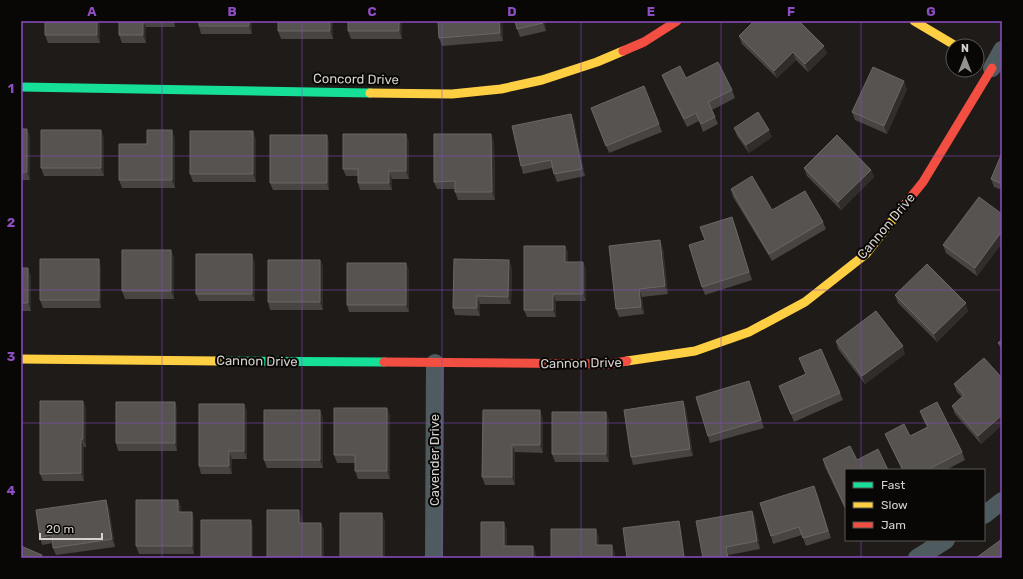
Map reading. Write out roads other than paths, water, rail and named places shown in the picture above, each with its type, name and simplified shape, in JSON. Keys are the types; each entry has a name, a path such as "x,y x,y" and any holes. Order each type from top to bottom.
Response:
{"street":[{"name":"Concord Drive","path":"21,87 452,94 501,89 542,80 597,62 644,42 677,21"},
{"path":"914,21 945,39"},
{"name":"Cannon Drive","path":"21,359 609,364 695,351 749,332 805,302 866,254 923,182 1002,50"},
{"name":"Cavender Drive","path":"434,558 435,363"},
{"path":"985,514 1002,501"},
{"path":"917,558 944,541"}]}
